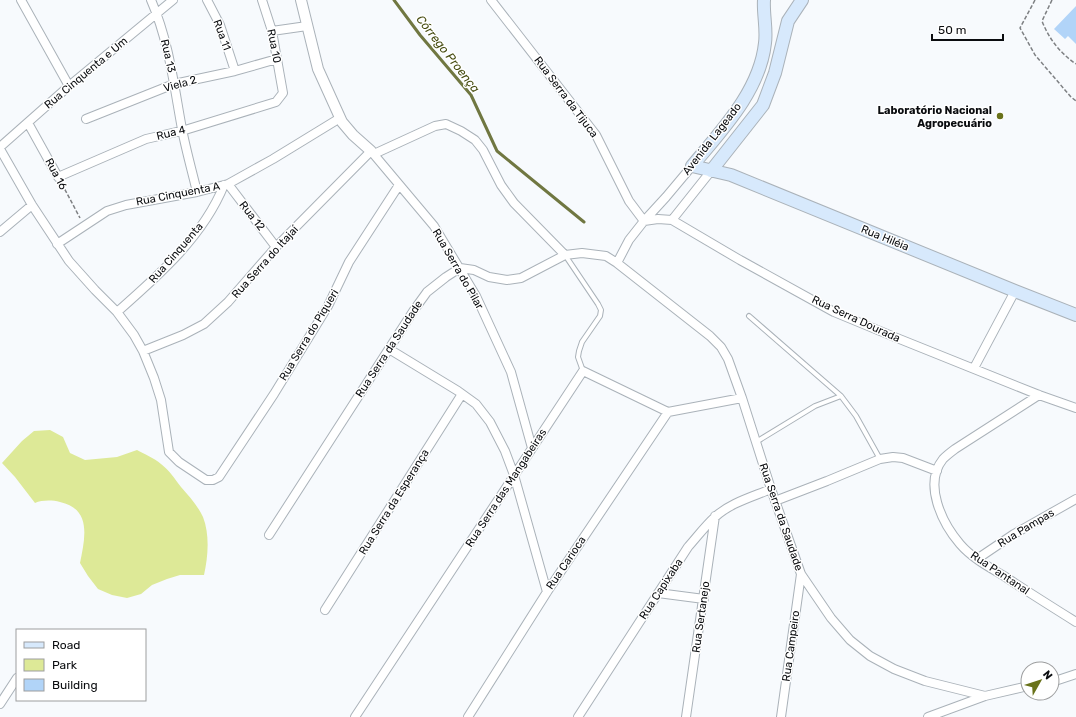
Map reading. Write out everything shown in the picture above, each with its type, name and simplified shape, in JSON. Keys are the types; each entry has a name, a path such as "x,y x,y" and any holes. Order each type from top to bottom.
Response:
{"main road":[{"name":"Avenida Lageado","path":"692,166 729,121 750,89 765,43 764,0"},
{"name":"Avenida Lageado","path":"711,171 763,105 775,73 788,21 802,0"},
{"name":"Rua Hiléia","path":"692,166 731,175 1076,315"}],"street":[{"path":"21,0 70,86"},
{"name":"Rua 13","path":"151,0 157,13 174,84 182,131 198,192"},
{"name":"Rua Cinquenta e Um","path":"0,148 70,86 173,0"},
{"name":"Rua 11","path":"207,0 220,25 234,71"},
{"name":"Rua 10","path":"262,0 272,31 283,93"},
{"path":"301,0 318,69 340,118 353,135 373,152 435,126 446,124 461,131 475,140 483,150 500,185 514,203 565,255"},
{"name":"Rua Serra da Tijuca","path":"491,0 596,135 629,201 644,221"},
{"path":"272,31 307,26"},
{"name":"Viela 2","path":"86,119 174,84 234,71 277,59"},
{"name":"Rua 4","path":"58,178 146,140 182,131 276,102 283,93"},
{"name":"Rua Cinquenta A","path":"57,244 107,210 226,185 273,159 340,118"},
{"name":"Rua 16","path":"28,124 58,178"},
{"path":"0,148 32,205 57,244 80,274 117,312 134,335 143,351"},
{"name":"Rua Serra do Pilar","path":"373,152 434,226 476,296 511,372 532,448"},
{"name":"Rua Serra do Itajaí","path":"143,351 183,336 204,324 228,302 276,247 373,152"},
{"name":"Avenida Lageado","path":"644,221 692,166"},
{"name":"Avenida Lageado","path":"672,220 711,171"},
{"name":"Rua Serra do Piqueri","path":"143,351 162,400 169,452 179,462 206,480 213,480 219,477 274,394 328,306 349,262 399,184"},
{"name":"Rua 12","path":"226,185 276,247"},
{"name":"Rua Cinquenta","path":"117,312 161,273 196,232 226,185"},
{"path":"0,232 32,205"},
{"path":"460,268 474,270 489,277 507,280 521,278 565,255 582,253 606,256 617,263 629,240 644,221 658,219 672,220"},
{"name":"Rua Serra Dourada","path":"672,220 736,258 834,312 1039,395 1076,408"},
{"name":"Rua Serra da Saudade","path":"617,263 710,336 721,347 728,359 742,398 771,490 801,574 831,618 850,640 870,656 894,669 925,681 985,696"},
{"name":"Rua Serra da Saudade","path":"269,535 414,310 428,292 460,268"},
{"path":"974,368 1015,291"},
{"path":"389,349 476,404 490,422 505,451 514,475 547,592"},
{"path":"583,371 668,412 742,398"},
{"name":"Rua Serra das Mangabeiras","path":"356,717 583,371"},
{"name":"Rua Serra da Esperança","path":"326,610 462,394"},
{"name":"Rua Pantanal","path":"1039,395 955,449 943,459 937,471 934,484 939,509 949,528 960,544 977,559 1076,622"},
{"name":"Rua Carioca","path":"468,717 547,592 668,412"},
{"path":"775,501 880,459 893,457 904,458 937,471"},
{"name":"Rua Capixaba","path":"578,717 688,547 716,516 733,505 771,490"},
{"name":"Rua Pampas","path":"977,559 1014,534 1076,499"},
{"name":"Rua Sertanejo","path":"686,717 716,516"},
{"name":"Rua Campeiro","path":"781,717 801,574"},
{"path":"658,593 704,599"},
{"path":"1060,679 1076,674"},
{"path":"0,704 16,680"},
{"path":"928,717 985,696 1020,688"}],"lane":[{"path":"565,255 598,304 600,310 600,316 582,342 579,351 578,357 583,371"},
{"path":"749,316 841,396 856,416 880,459"},
{"path":"756,442 815,406 841,396"}],"path":[{"path":"1035,0 1020,28 1035,55 1076,101"},
{"path":"1052,0 1042,21 1046,33 1054,44 1076,64"},
{"name":"Rua 16","path":"58,178 84,226"}],"green space":[{"path":"50,430 63,437 70,453 85,460 117,457 137,450 164,466 193,501 203,517 207,531 208,546 204,575 180,575 152,585 141,594 127,598 112,595 98,589 80,563 84,526 82,518 77,511 70,506 57,501 35,503 2,463 22,441 34,431"}],"building":[{"path":"1076,6 1076,44 1068,36 1065,39 1054,29"}],"waterway":[{"name":"Córrego Proença","path":"394,0 420,35 471,95 497,151 584,222"}],"place":[{"name":"Laboratório Nacional Agropecuário","path":"1000,116"}]}
